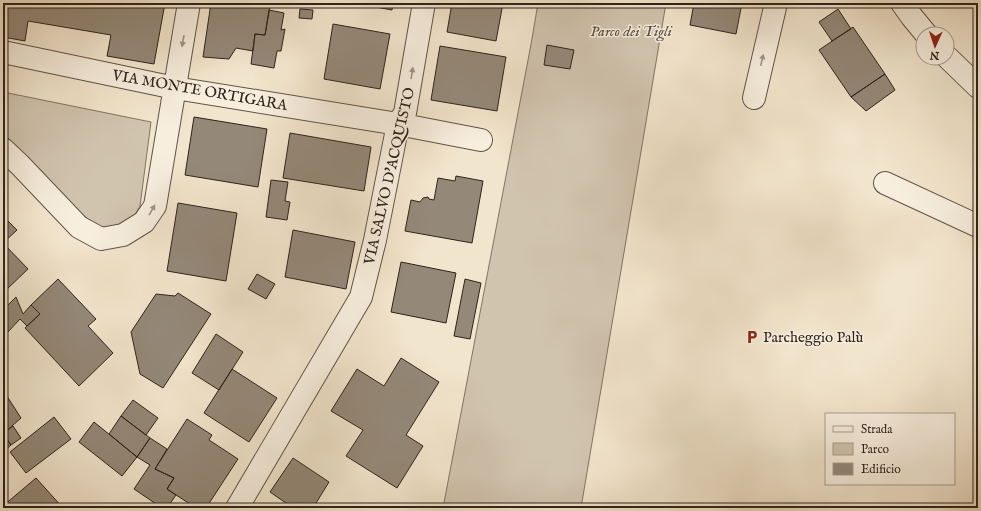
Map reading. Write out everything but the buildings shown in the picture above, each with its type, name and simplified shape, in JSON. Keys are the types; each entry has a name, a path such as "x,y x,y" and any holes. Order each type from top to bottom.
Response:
{"street":[{"path":"3,149 79,227 101,239 123,235 144,222 155,206 190,3"},
{"name":"VIA SALVO D'ACQUISTO","path":"237,508 361,297 375,240 398,124 405,113 424,3"},
{"path":"754,98 776,3"},
{"path":"902,3 919,26"},
{"name":"VIA MONTE ORTIGARA","path":"3,52 175,88 398,124 481,140"},
{"path":"955,65 978,87"},
{"path":"884,183 978,226"}],"green space":[{"name":"Parco dei Tigli","path":"538,3 666,3 581,508 443,508 532,39"},
{"path":"3,92 151,122 140,206 133,218 118,227 100,227 78,212 3,134"}],"place":[{"name":"Parcheggio Palù","path":"752,337"}]}
